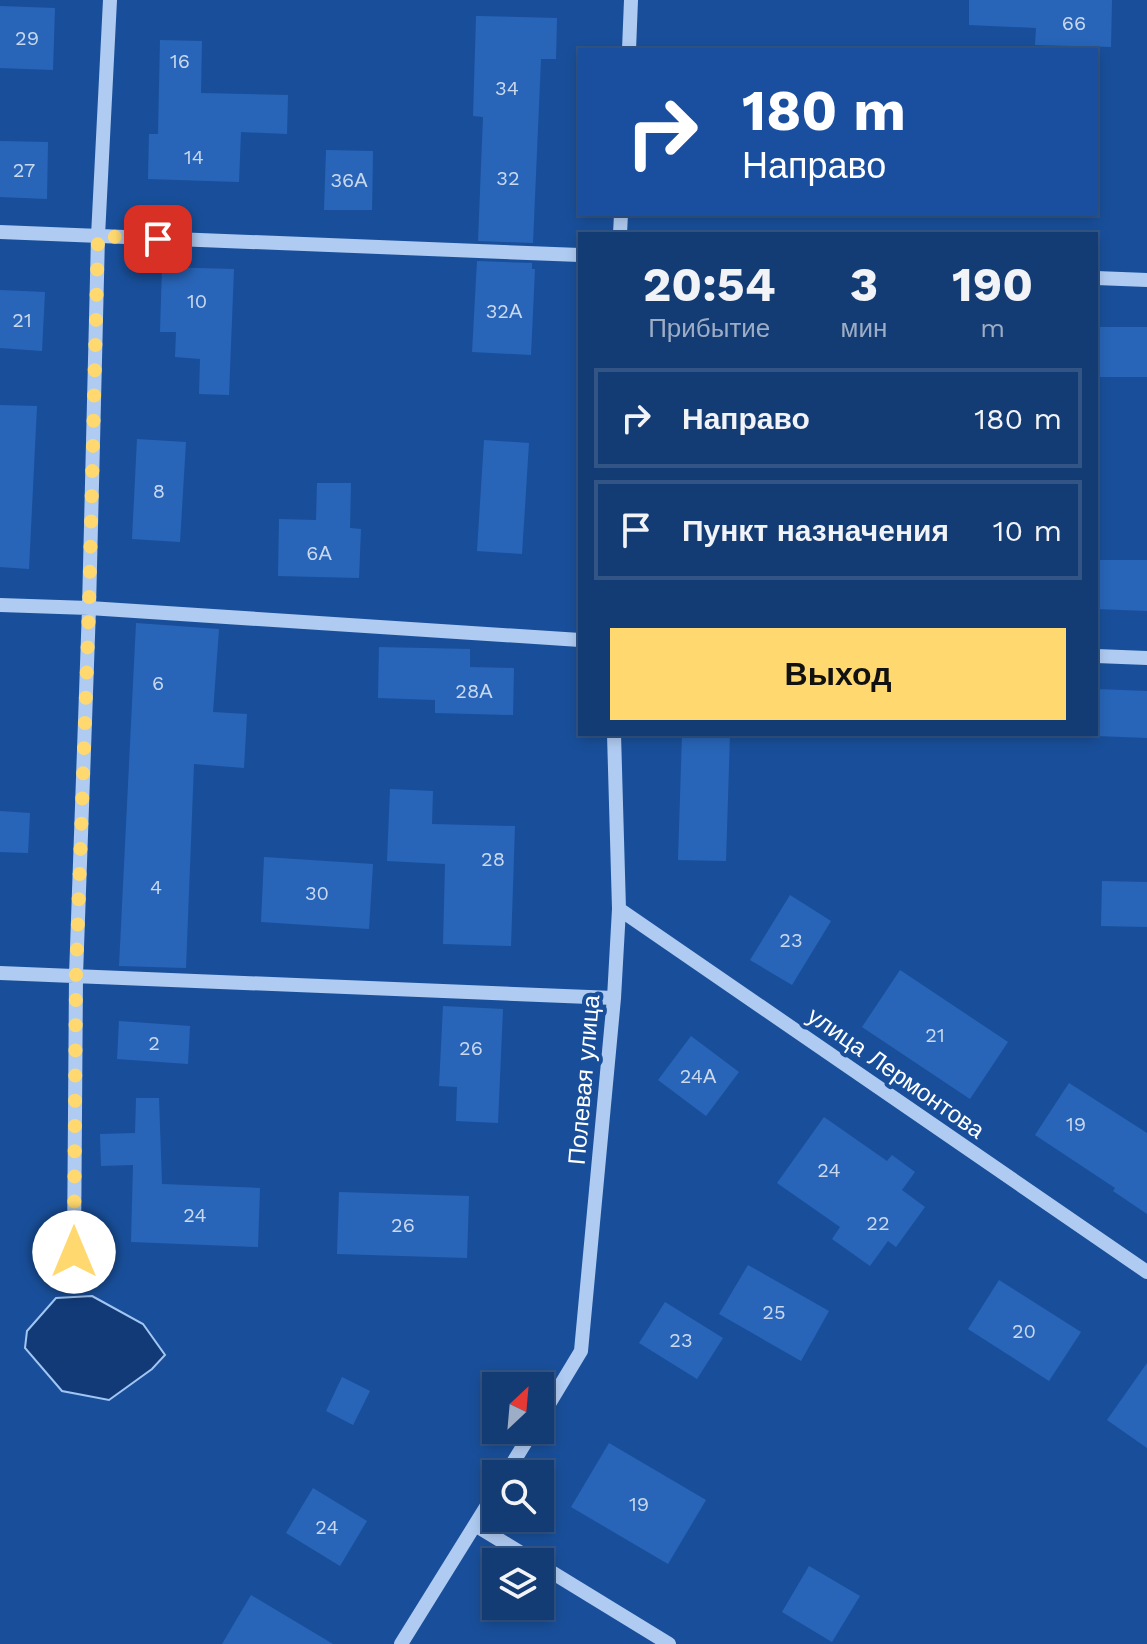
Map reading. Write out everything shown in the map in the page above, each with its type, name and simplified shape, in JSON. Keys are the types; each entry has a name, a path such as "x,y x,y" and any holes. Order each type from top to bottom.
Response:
{"street":[{"path":"74,1252 76,976 98,236 110,0"},
{"path":"629,48 631,0"},
{"path":"0,232 578,255"},
{"path":"1098,278 1147,280"},
{"path":"0,605 578,640"},
{"path":"1098,656 1147,658"},
{"name":"Полевая улица","path":"554,1396 581,1351 614,998 619,909 614,736"},
{"name":"улица Лермонтова","path":"619,909 1147,1272"},
{"path":"0,973 614,998"},
{"path":"401,1644 482,1514"},
{"path":"475,1525 513,1548"},
{"path":"554,1573 669,1644"}],"water":[{"path":"92,1296 143,1324 165,1355 152,1369 109,1400 62,1391 25,1348 27,1331 56,1298"}],"building":[{"path":"969,0 1112,0 1111,47 1035,45 1036,28 969,25"},
{"path":"0,6 55,8 53,70 0,68"},
{"path":"476,16 557,18 556,59 541,59 533,243 478,241 483,117 473,116"},
{"path":"160,40 202,41 201,93 288,95 287,134 241,132 239,182 148,179 149,134 158,134"},
{"path":"0,141 48,142 47,199 0,197"},
{"path":"326,150 373,151 372,210 324,210"},
{"path":"477,261 532,263 532,269 535,269 531,355 472,352"},
{"path":"162,267 234,269 229,395 199,394 200,359 175,357 176,332 160,332"},
{"path":"0,290 45,292 42,351 0,348"},
{"path":"1098,327 1147,327 1147,377 1098,377"},
{"path":"0,405 37,406 29,569 0,567"},
{"path":"137,439 186,442 180,542 132,539"},
{"path":"484,440 529,443 522,554 477,551"},
{"path":"317,483 351,483 350,528 361,529 359,578 278,576 279,519 316,520"},
{"path":"1098,560 1147,560 1147,611 1098,609"},
{"path":"136,623 219,629 213,712 247,714 244,768 194,764 186,968 119,966"},
{"path":"379,647 470,649 470,667 514,668 513,715 435,713 435,700 378,698"},
{"path":"1098,689 1147,691 1147,738 1096,736"},
{"path":"682,736 730,736 726,861 678,860"},
{"path":"390,789 433,791 432,824 515,826 511,946 443,944 445,864 387,861"},
{"path":"0,811 30,813 28,853 0,852"},
{"path":"264,857 373,864 369,929 261,922"},
{"path":"1102,881 1147,882 1147,927 1101,926"},
{"path":"790,895 831,921 792,985 750,960"},
{"path":"900,970 1008,1042 970,1099 862,1027"},
{"path":"443,1006 503,1009 498,1123 456,1121 457,1087 439,1086"},
{"path":"119,1021 190,1026 188,1064 117,1059"},
{"path":"691,1036 739,1072 706,1116 658,1080"},
{"path":"1069,1083 1147,1133 1147,1214 1113,1191 1115,1188 1035,1135"},
{"path":"136,1098 159,1098 162,1184 260,1188 258,1247 131,1242 133,1165 101,1166 100,1134 135,1133"},
{"path":"824,1117 887,1161 892,1155 915,1172 902,1190 925,1207 896,1247 888,1241 870,1266 832,1239 840,1227 777,1183"},
{"path":"339,1192 469,1196 467,1258 337,1254"},
{"path":"748,1265 829,1311 801,1361 719,1314"},
{"path":"999,1280 1081,1332 1049,1381 968,1329"},
{"path":"665,1302 723,1338 697,1379 639,1343"},
{"path":"1147,1363 1147,1448 1107,1420"},
{"path":"342,1377 370,1391 353,1425 326,1411"},
{"path":"609,1443 706,1500 668,1564 571,1507"},
{"path":"313,1488 367,1521 340,1566 286,1533"},
{"path":"809,1566 860,1596 832,1642 782,1612"},
{"path":"251,1595 333,1644 222,1644"}],"route":[{"path":"74,1252 76,976 98,236 158,239"}]}
